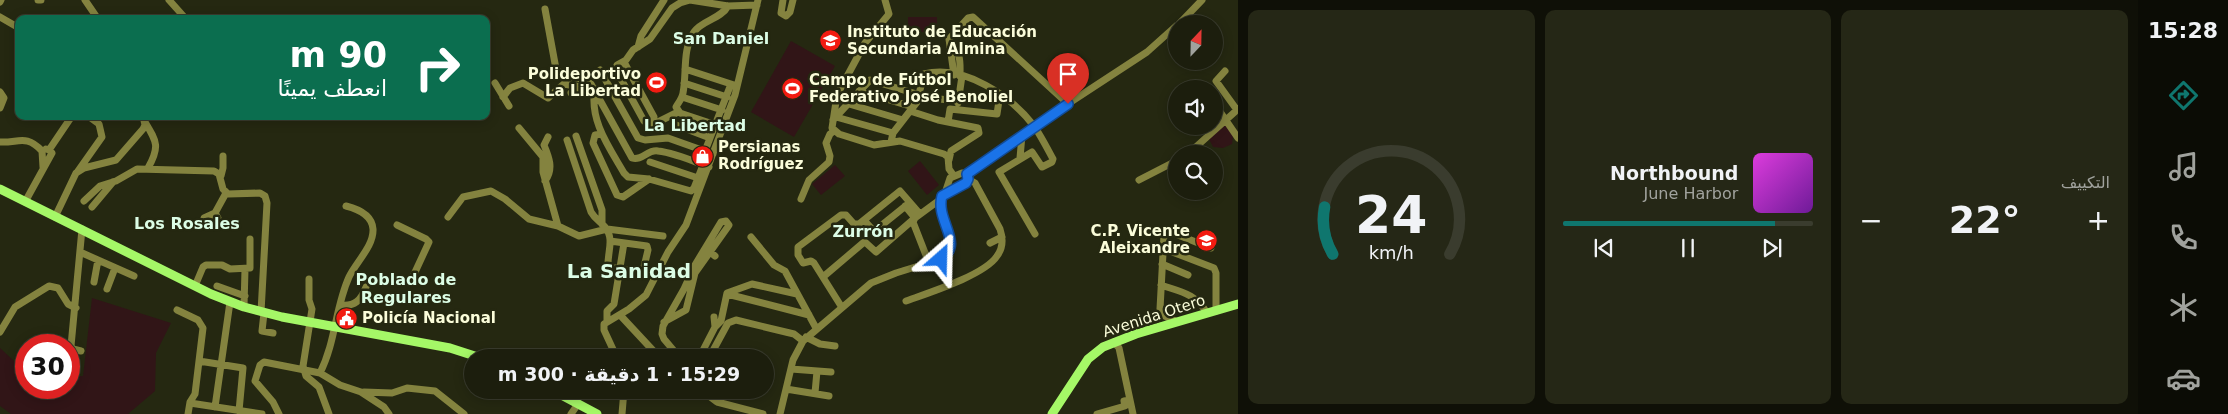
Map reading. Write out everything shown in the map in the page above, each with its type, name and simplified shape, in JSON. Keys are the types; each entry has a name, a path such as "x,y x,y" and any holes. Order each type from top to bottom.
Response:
{"main road":[{"path":"0,189 195,286 244,307 335,327 450,348 464,353"},
{"name":"Avenida Otero","path":"1052,414 1088,359 1096,352 1117,349 1124,338 1238,304"},
{"path":"569,399 597,414"}],"street":[{"path":"85,0 95,15"},
{"path":"169,0 179,15"},
{"path":"638,47 641,36 664,0"},
{"path":"593,89 593,109 596,122 624,173 633,178 649,179 687,190 694,190 698,178 713,154 758,2 728,6 690,0 680,2 672,8 650,38 633,50 624,62 617,65 616,68 622,82 642,119 652,125 679,112"},
{"path":"783,0 781,13 786,16 790,12 793,0"},
{"path":"801,199 809,180 829,162 830,156 826,143 830,134 834,131 837,95 864,43 889,14 885,0"},
{"path":"1187,15 1202,0"},
{"path":"716,125 679,112 676,106 682,97 688,49 695,31 724,12 728,6"},
{"path":"545,9 556,69 561,74 587,81 632,158 638,159 655,150 706,166"},
{"path":"0,17 15,26"},
{"path":"958,110 959,76 950,47 950,36 968,18 973,17 1068,104"},
{"path":"823,277 863,243 867,243 875,252 878,251 951,186 966,183 968,177 1034,126 1147,52 1168,33"},
{"path":"624,62 654,117 652,122 648,123"},
{"path":"685,69 734,85"},
{"path":"600,70 634,135 638,138 645,140 660,137 671,139 713,154"},
{"path":"1223,122 1238,109 1216,81 1225,71"},
{"path":"891,142 892,133 920,96 924,74 959,76 982,83 1000,94 1034,126 1053,162 1042,166 1032,152 1000,172 1035,234"},
{"path":"834,119 866,83 873,80 920,96 959,101"},
{"path":"495,83 508,106"},
{"path":"503,97 510,88 523,83 548,98 552,97 560,86 564,84 593,89"},
{"path":"684,83 727,97"},
{"path":"705,151 727,97 734,85"},
{"path":"571,93 593,89"},
{"path":"859,91 948,122 976,126 979,130 977,135 951,151 949,169 954,176"},
{"path":"0,92 4,98 0,108"},
{"path":"948,122 949,110 997,114 1000,94"},
{"path":"682,97 722,110"},
{"path":"849,104 903,120"},
{"path":"1223,114 1238,138"},
{"path":"834,119 892,133"},
{"path":"26,202 43,167 46,154 69,120"},
{"path":"55,217 78,171 102,138 99,124 94,120"},
{"path":"78,171 116,160 143,129 144,120"},
{"path":"144,120 157,146 156,155 148,168"},
{"path":"676,126 710,138"},
{"path":"519,128 544,157 543,172 558,226"},
{"path":"834,131 874,145 900,141 944,154 949,160"},
{"path":"602,134 595,135 593,143 617,195 623,197 630,194 649,179"},
{"path":"1020,158 1022,135"},
{"path":"1198,145 1209,135"},
{"path":"576,136 602,210 604,227 610,241 608,267 640,272 645,267 647,246 610,241"},
{"path":"546,181 550,168 544,145 548,137"},
{"path":"0,142 28,140 46,154"},
{"path":"567,140 591,212 604,227"},
{"path":"220,176 223,168 223,156"},
{"path":"650,162 698,178"},
{"path":"1139,180 1168,165"},
{"path":"607,321 620,315 648,292 668,252 686,225 706,166"},
{"path":"84,201 100,186 113,182 132,171 148,168 211,170 218,172 223,190 226,193"},
{"path":"906,301 947,286 993,261 1000,250 1002,237 1000,229 975,183 962,173 950,178 951,186"},
{"path":"92,207 113,182"},
{"path":"448,217 463,197 491,191 506,199 529,219 558,226 579,236 604,227 663,236"},
{"path":"841,306 813,262 805,263 798,256 798,248 841,215 846,215 856,225 898,191 902,192 907,204 918,216"},
{"path":"226,193 258,192 263,194 266,201 262,331 273,333"},
{"path":"215,212 226,193"},
{"path":"780,414 795,353 804,339 841,306 871,283 945,256 951,247 950,236 941,214 942,196"},
{"path":"864,220 872,229 877,229 907,204"},
{"path":"320,373 331,349 340,305 350,276 370,243 373,232 367,215 346,206"},
{"path":"918,216 913,225 929,263"},
{"path":"664,322 686,310 696,273 712,254 729,225 726,221 721,222 700,256 676,304 664,322 662,334 673,349"},
{"path":"397,225 429,242 410,283"},
{"path":"73,334 82,229"},
{"path":"1178,322 1161,312 1164,235 1170,232 1211,248"},
{"path":"990,243 1002,237"},
{"path":"750,238 774,265 785,271 816,328"},
{"path":"195,286 206,265 222,265 229,269 251,268 250,239"},
{"path":"613,349 604,330 604,324 607,321 607,311 614,304 624,242"},
{"path":"1163,244 1214,268 1216,272 1211,312"},
{"path":"80,252 134,276"},
{"path":"94,282 98,260"},
{"path":"1162,264 1188,274"},
{"path":"106,289 115,268"},
{"path":"244,307 245,269"},
{"path":"309,279 309,300 312,309 304,369 306,376 319,387 329,414"},
{"path":"727,294 752,284 797,294"},
{"path":"1161,284 1194,296 1211,312"},
{"path":"0,332 16,307 49,286 58,288 68,304 76,308"},
{"path":"217,286 245,296"},
{"path":"340,305 353,304 360,300 366,288"},
{"path":"727,294 809,316"},
{"path":"704,349 715,327 721,320 727,294"},
{"path":"215,407 230,302"},
{"path":"177,310 198,320 203,325 195,394 190,403 188,414"},
{"path":"672,318 684,317 690,311"},
{"path":"620,315 652,349"},
{"path":"714,317 715,327"},
{"path":"715,349 728,323 736,320 794,334 820,344 835,346"},
{"path":"1117,349 1133,414"},
{"path":"200,361 241,366 243,369 239,411"},
{"path":"278,414 273,402 255,381 260,365 266,362 320,373 340,385 362,392 392,393 407,388 435,391 464,414"},
{"path":"791,369 831,372"},
{"path":"815,394 817,371"},
{"path":"786,389 829,396"},
{"path":"362,392 379,403 389,414"},
{"path":"622,414 623,399"},
{"path":"713,399 717,402 763,414"},
{"path":"1097,414 1125,406 1124,401 1130,400"},
{"path":"190,403 262,414"},
{"path":"571,414 578,404"}],"shaded area":[{"path":"908,17 937,17 937,32 908,32"},
{"name":"Campo de Fútbol Federativo José Benoliel","path":"791,41 835,66 794,137 751,112"},
{"path":"1226,124 1233,136 1232,144 1223,148 1223,145 1212,145 1209,139 1214,135 1223,135 1223,127"},
{"path":"920,161 939,185 927,195 908,171"},
{"path":"835,165 845,176 821,195 812,184"},
{"path":"92,298 171,323 156,353 155,391 128,414 11,414 0,406 0,348 15,362 15,399 80,399 80,376 83,376"}],"place":[{"name":"Instituto de Educación Secundaria Almina","path":"831,41"},
{"name":"Polideportivo La Libertad","path":"657,83"},
{"name":"Campo de Fútbol Federativo José Benoliel","path":"793,89"},
{"name":"Persianas Rodríguez","path":"702,156"},
{"name":"C.P. Vicente Aleixandre","path":"1206,240"},
{"name":"Policía Nacional","path":"346,318"}],"district":[{"name":"San Daniel","path":"721,38"},
{"name":"La Libertad","path":"695,125"},
{"name":"Los Rosales","path":"187,223"},
{"name":"Zurrón","path":"863,231"},
{"name":"La Sanidad","path":"629,271"},
{"name":"Poblado de Regulares","path":"406,288"}],"route":[{"path":"941,259 949,252 951,247 948,229 941,214 942,196 966,183 968,179 967,174 1068,104"}]}
